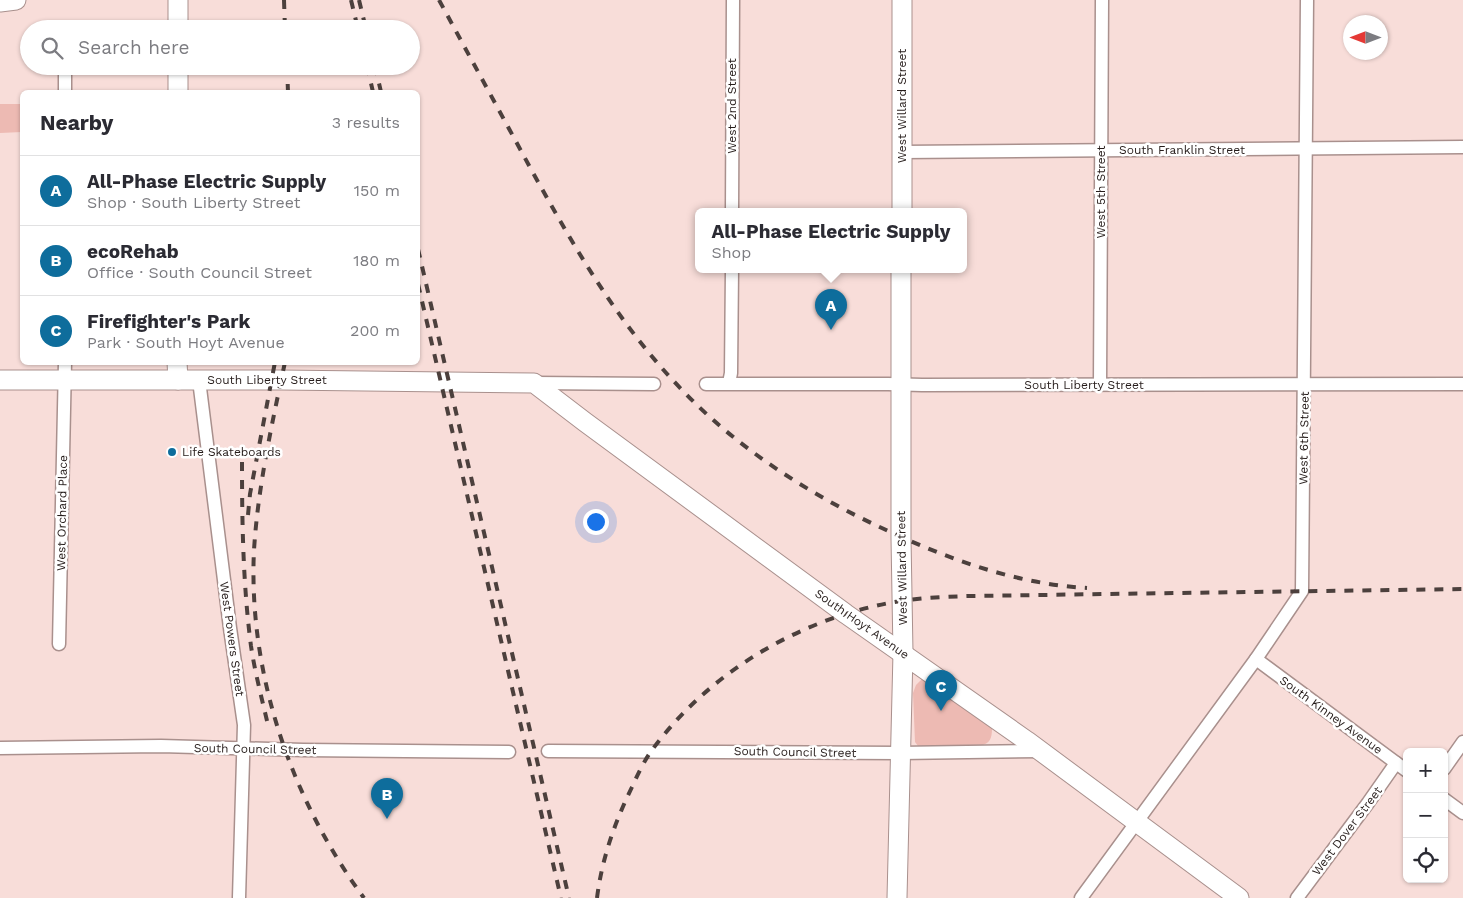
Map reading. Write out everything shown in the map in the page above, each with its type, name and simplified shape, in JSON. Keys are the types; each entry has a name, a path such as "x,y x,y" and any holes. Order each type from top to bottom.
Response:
{"main road":[{"path":"0,2 16,0"},
{"path":"178,0 178,20"},
{"name":"West Willard Street","path":"902,0 902,208"},
{"path":"178,75 178,90"},
{"name":"West Willard Street","path":"897,898 903,653 901,273"},
{"name":"South Liberty Street","path":"0,380 65,372 177,371 199,380 534,383"},
{"name":"South Hoyt Avenue","path":"534,383 846,614 1041,751 1239,898"}],"street":[{"name":"West 2nd Street","path":"732,208 733,0"},
{"name":"West 5th Street","path":"1100,385 1102,0"},
{"name":"West 6th Street","path":"1136,822 1256,659 1302,591 1307,0"},
{"path":"65,75 65,90"},
{"name":"South Franklin Street","path":"902,152 1463,147"},
{"path":"729,383 732,273"},
{"name":"West Orchard Place","path":"59,644 65,372"},
{"name":"West Powers Street","path":"199,380 244,725 239,898"},
{"path":"534,383 654,384"},
{"name":"South Liberty Street","path":"706,384 1463,384"},
{"name":"South Kinney Avenue","path":"1256,659 1403,768"},
{"path":"1448,763 1463,742"},
{"name":"South Council Street","path":"0,748 161,746 243,749 509,752"},
{"name":"South Council Street","path":"548,750 900,753 1041,751"},
{"name":"West Dover Street","path":"1297,898 1396,763"},
{"path":"1448,802 1463,813"},
{"path":"1081,898 1136,822"}],"shaded area":[{"path":"0,104 20,104 20,132 0,133"},
{"path":"922,679 929,680 992,728 991,738 988,742 980,746 918,746 915,742 913,693 916,685"}],"railway":[{"path":"284,0 285,20"},
{"path":"351,0 356,20"},
{"path":"359,0 364,20"},
{"path":"439,0 549,201 601,288 662,369 707,415 754,453 805,487 884,529 958,560 983,568 1034,581 1087,588"},
{"path":"287,75 288,90"},
{"path":"369,75 373,90"},
{"path":"377,75 381,90"},
{"path":"420,258 569,898"},
{"path":"420,293 561,898"},
{"path":"248,515 250,494 274,365"},
{"path":"284,365 266,455 256,526 254,596 258,642 267,688 279,733 296,777 315,819 338,860 364,898"},
{"path":"242,462 243,554 248,623 254,666 268,725"},
{"path":"597,898 606,855 626,800 652,750 675,722 700,697 757,654 788,637 854,611 889,603 919,599 968,596 1463,589"}],"place":[{"name":"All-Phase Electric Supply","path":"831,330"},
{"name":"Life Skateboards","path":"172,452"},
{"name":"Firefighter's Park","path":"941,711"},
{"name":"ecoRehab","path":"387,819"}]}
